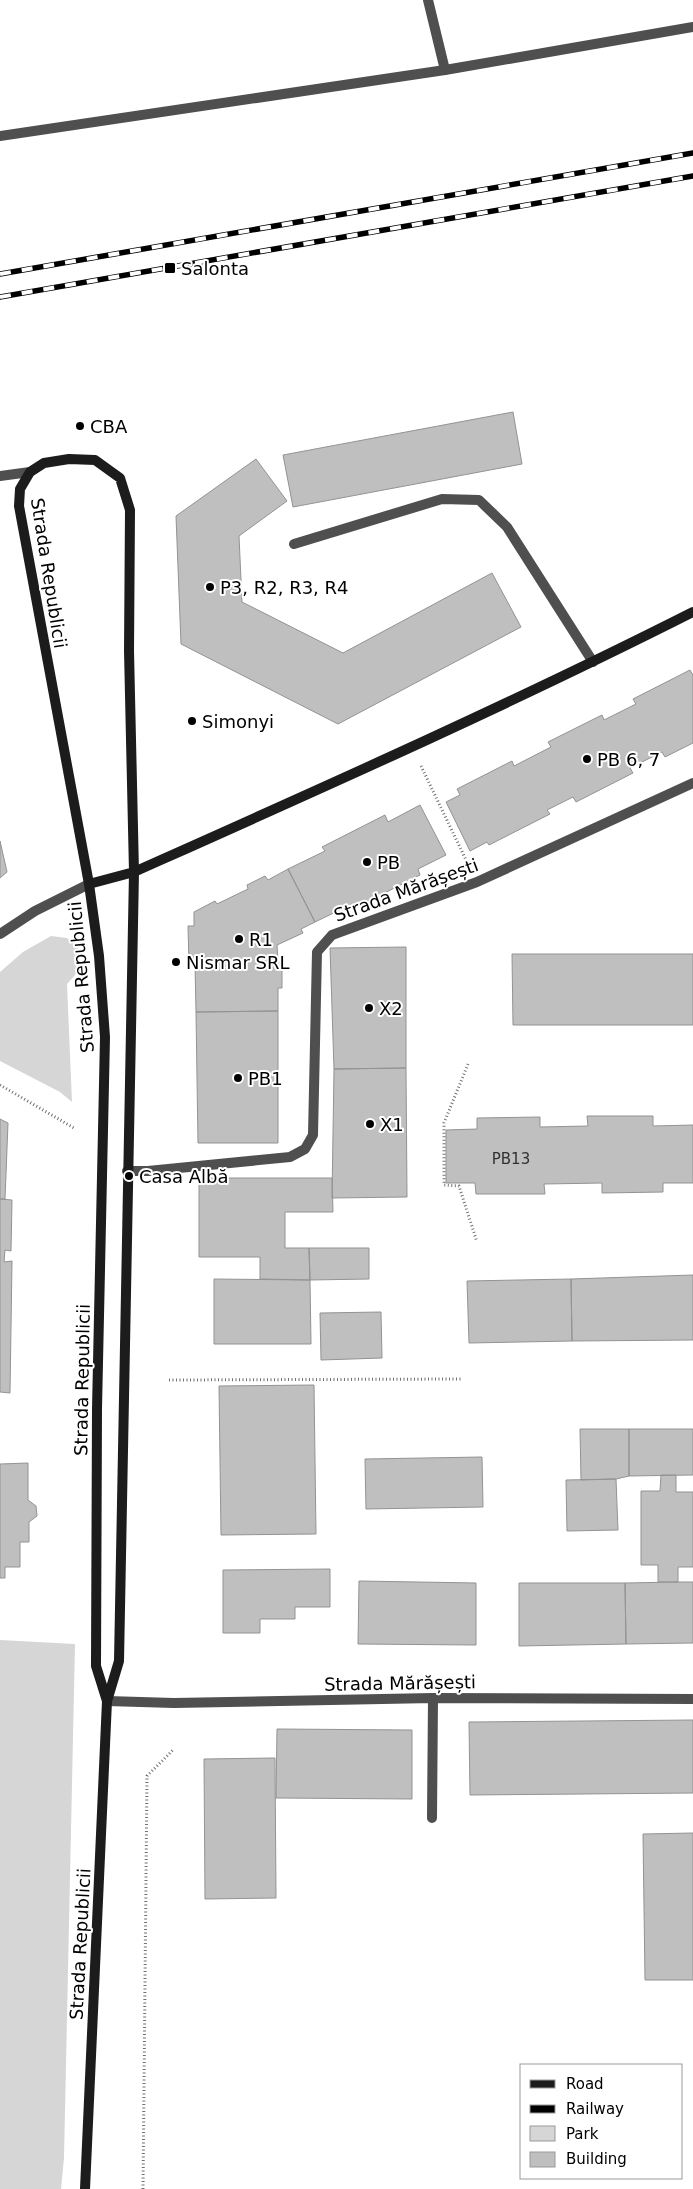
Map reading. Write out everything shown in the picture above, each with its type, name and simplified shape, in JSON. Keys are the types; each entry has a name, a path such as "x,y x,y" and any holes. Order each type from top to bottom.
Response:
{"street":[{"path":"428,0 445,70"},
{"path":"0,136 445,70 693,27"},
{"name":"Strada Republicii","path":"85,2189 107,1701 119,1661 134,872 129,651 130,510 120,478 95,460 69,459 44,463 30,472 20,489 19,506 89,884 99,956 105,1037 97,1399 96,1666 107,1701"},
{"path":"0,476 30,472"},
{"path":"294,544 442,499 479,500 507,527 593,662"},
{"path":"0,934 35,911 89,884 134,872 412,748 693,612"},
{"name":"Strada Mărășești","path":"127,1171 148,1171 290,1157 305,1149 313,1135 317,952 332,936 478,882 693,783"},
{"path":"432,1818 433,1698"},
{"name":"Strada Mărășești","path":"107,1701 174,1703 433,1698 693,1699"}],"path":[{"path":"412,748 478,882"},
{"path":"468,1064 444,1123 444,1185 459,1186 477,1242"},
{"path":"0,1085 74,1128"},
{"path":"169,1380 461,1379"},
{"path":"143,2189 147,1776 173,1750"}],"green space":[{"path":"51,936 67,938 78,948 80,964 75,975 67,984 72,1102 60,1092 0,1061 0,972 23,952"},
{"path":"0,1640 75,1644 64,2158 61,2189 0,2189"}],"building":[{"path":"513,412 522,464 293,507 283,455"},
{"name":"P3, R2, R3, R4","path":"256,459 287,501 239,536 242,602 343,653 492,573 521,627 338,724 181,644 176,516"},
{"name":"PB 6, 7","path":"690,670 693,675 693,743 665,757 662,752 630,768 633,773 576,802 573,797 547,810 550,814 489,845 487,842 470,851 446,802 460,795 457,789 512,761 514,766 551,747 548,742 602,715 604,720 636,704 633,699"},
{"name":"PB","path":"420,805 446,855 418,869 420,875 355,908 352,904 315,922 288,869 325,851 322,847 385,815 388,822"},
{"path":"0,841 7,872 0,878"},
{"name":"R1","path":"288,869 315,922 301,929 303,933 277,945 278,961 282,961 282,988 278,988 278,1011 196,1012 195,963 189,963 188,926 194,926 194,912 215,901 217,904 248,889 247,885 265,876 268,880"},
{"name":"X2","path":"406,947 406,1068 334,1069 330,948"},
{"path":"512,954 693,954 693,1025 513,1025"},
{"name":"PB1","path":"278,1011 278,1143 198,1143 196,1012"},
{"name":"X1","path":"406,1068 407,1197 332,1198 334,1069"},
{"path":"587,1116 653,1116 653,1126 693,1125 693,1183 663,1183 663,1192 602,1193 602,1183 544,1184 545,1194 476,1194 475,1183 446,1183 446,1130 477,1129 477,1118 540,1117 540,1127 588,1126"},
{"path":"0,1119 8,1123 5,1199 0,1199"},
{"path":"199,1178 332,1178 333,1212 285,1212 285,1248 309,1248 310,1280 260,1279 260,1257 199,1257"},
{"path":"0,1199 12,1200 11,1251 5,1250 4,1262 12,1261 10,1393 0,1392"},
{"path":"309,1248 369,1248 369,1279 310,1280"},
{"path":"693,1275 693,1340 572,1341 571,1279"},
{"path":"214,1279 310,1280 311,1344 214,1344"},
{"path":"571,1279 572,1341 469,1343 467,1281"},
{"path":"381,1312 382,1358 321,1360 320,1313"},
{"path":"314,1385 316,1534 221,1535 219,1386"},
{"path":"580,1429 629,1429 629,1476 616,1479 581,1480"},
{"path":"629,1429 693,1429 693,1475 629,1476"},
{"path":"482,1457 483,1507 366,1509 365,1459"},
{"path":"28,1463 28,1500 36,1506 37,1516 29,1522 29,1542 20,1542 20,1567 5,1567 5,1578 0,1578 0,1464"},
{"path":"661,1475 676,1475 676,1492 693,1492 693,1567 678,1567 678,1582 658,1582 658,1565 641,1565 641,1491 660,1491"},
{"path":"616,1479 618,1530 567,1531 566,1480"},
{"path":"330,1569 330,1607 295,1607 295,1619 260,1619 260,1633 223,1633 223,1570"},
{"path":"359,1581 476,1583 476,1645 358,1644"},
{"path":"693,1582 693,1643 626,1644 625,1583"},
{"path":"519,1583 625,1583 626,1644 519,1646"},
{"path":"693,1720 693,1793 470,1795 469,1722"},
{"path":"277,1729 412,1730 412,1799 276,1798"},
{"path":"275,1758 276,1898 205,1899 204,1759"},
{"path":"693,1833 693,1980 645,1980 643,1834"}],"railway":[{"path":"0,274 693,153"},
{"path":"0,297 693,176"}],"place":[{"name":"Salonta","path":"170,268"},
{"name":"CBA","path":"80,426"},
{"name":"P3, R2, R3, R4","path":"210,587"},
{"name":"Simonyi","path":"192,721"},
{"name":"PB 6, 7","path":"587,759"},
{"name":"PB","path":"367,862"},
{"name":"R1","path":"239,939"},
{"name":"Nismar SRL","path":"176,962"},
{"name":"X2","path":"369,1008"},
{"name":"PB1","path":"238,1078"},
{"name":"X1","path":"370,1124"},
{"name":"Casa Albă","path":"129,1176"}]}
